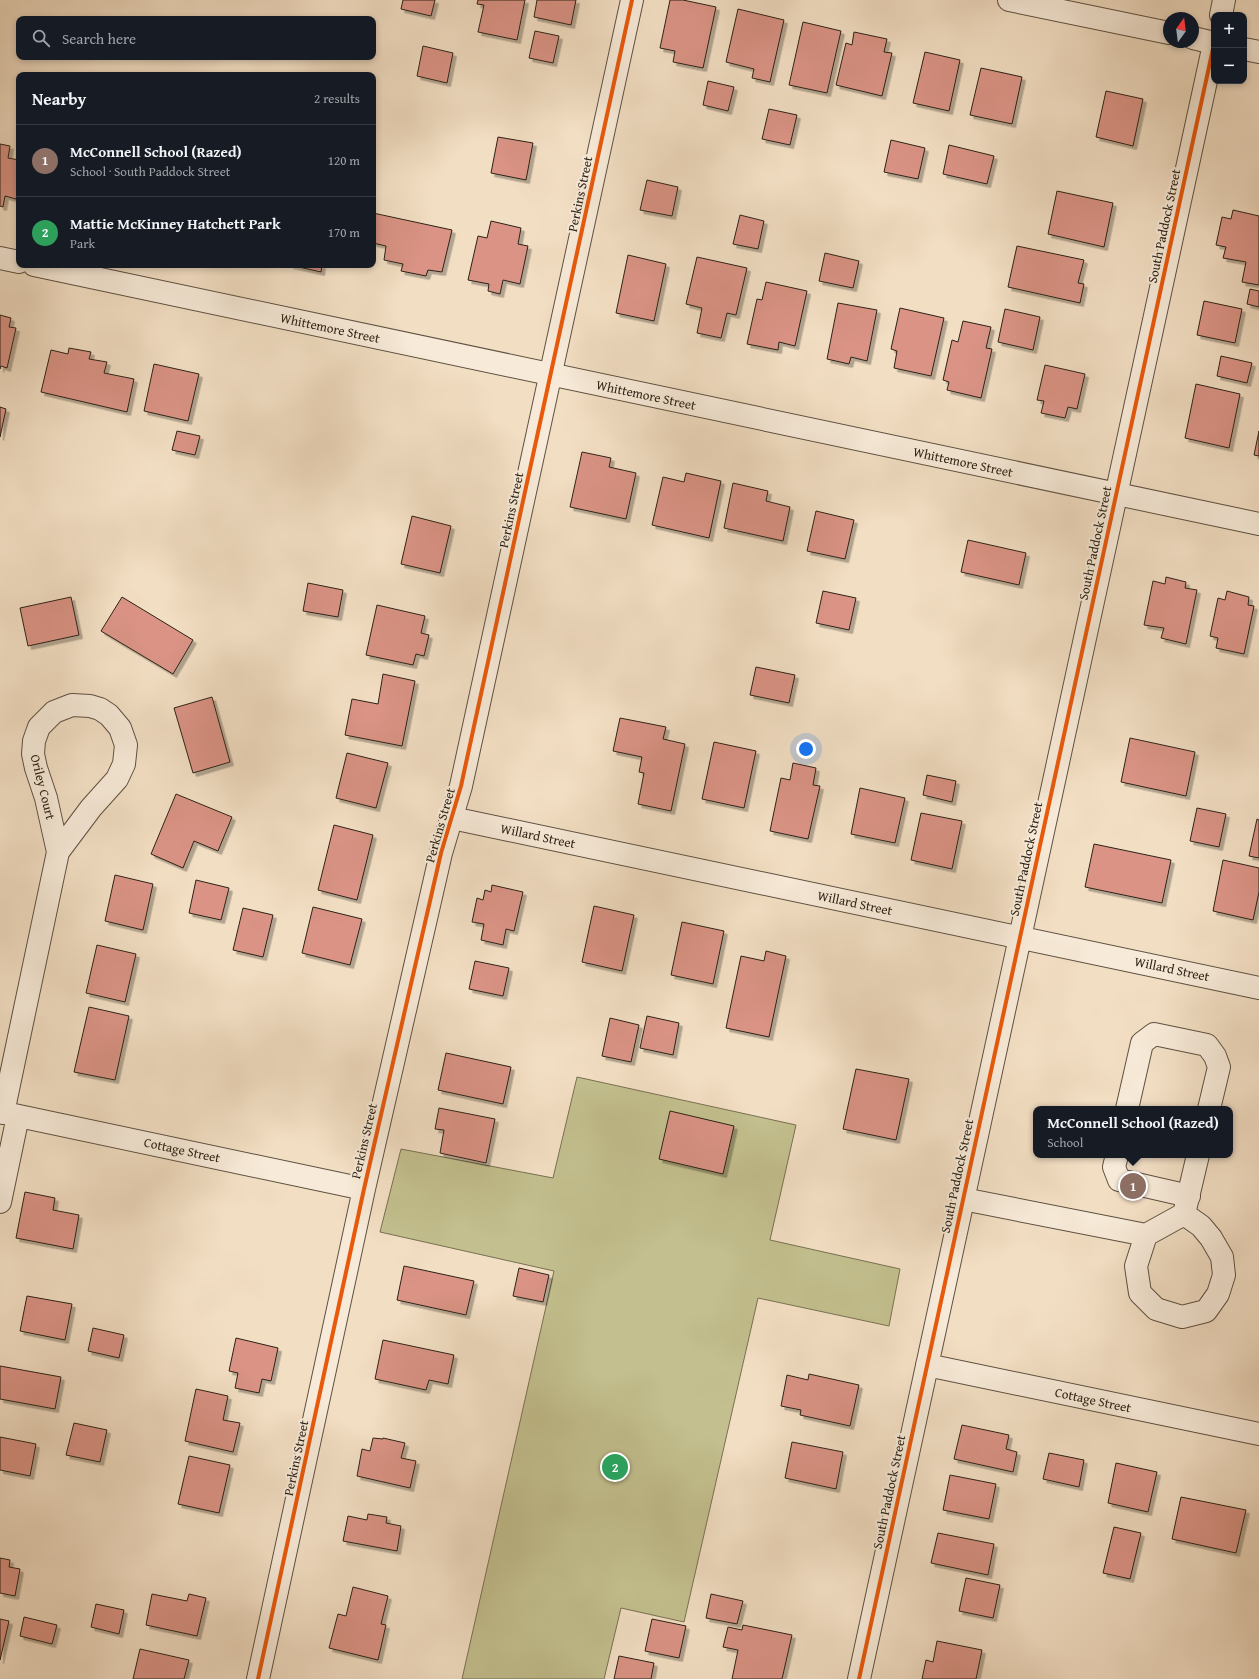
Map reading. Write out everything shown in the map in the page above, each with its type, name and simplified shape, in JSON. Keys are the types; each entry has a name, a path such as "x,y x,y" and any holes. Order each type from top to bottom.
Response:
{"street":[{"name":"Perkins Street","path":"258,1679 364,1189 441,853 461,786 632,0"},
{"path":"1009,0 1163,32"},
{"path":"1221,12 1224,0"},
{"path":"1199,39 1211,42"},
{"name":"South Paddock Street","path":"859,1679 1213,48"},
{"path":"1247,50 1259,52"},
{"path":"0,258 16,261"},
{"name":"Whittemore Street","path":"48,268 1259,524"},
{"name":"Oriley Court","path":"0,1202 7,1114 58,852 46,798 33,754 34,741 39,727 50,714 72,705 90,706 100,709 110,715 120,728 124,736 126,746 124,764 117,779 91,808 58,852"},
{"name":"Willard Street","path":"452,818 1259,988"},
{"path":"1128,1106 1142,1042 1154,1034 1207,1045 1215,1056 1219,1067 1210,1106"},
{"name":"Cottage Street","path":"7,1114 364,1189"},
{"path":"1116,1158 1114,1167 1119,1180 1186,1205 1211,1238 1222,1257 1224,1275 1218,1294 1206,1311 1182,1317 1156,1309 1140,1293 1136,1266 1146,1235 1186,1205 1197,1158"},
{"path":"963,1199 1146,1235"},
{"name":"Cottage Street","path":"927,1365 1259,1434"}],"shaded area":[{"path":"577,1077 796,1125 770,1240 900,1269 889,1326 758,1298 684,1622 621,1608 604,1679 462,1679 554,1271 380,1232 401,1149 553,1178"}],"building":[{"path":"403,0 435,0 431,16 401,9"},
{"path":"478,0 525,0 517,40 478,32 484,5 477,4"},
{"path":"537,0 576,0 571,25 534,17"},
{"path":"670,0 683,0 716,7 703,68 673,62 675,51 660,48"},
{"path":"738,9 784,20 770,82 752,78 754,69 726,62"},
{"path":"803,22 841,31 827,93 789,85"},
{"path":"535,31 559,36 553,63 529,58"},
{"path":"854,32 887,39 884,52 892,53 882,96 836,85 846,43 852,45"},
{"path":"423,46 453,53 447,83 417,76"},
{"path":"925,52 960,60 949,111 913,103"},
{"path":"981,68 1022,77 1012,124 970,115"},
{"path":"708,81 734,87 728,111 703,105"},
{"path":"1106,91 1143,99 1133,146 1096,137"},
{"path":"769,109 797,115 790,145 762,139"},
{"path":"498,137 533,143 526,180 491,173"},
{"path":"891,140 925,148 918,179 884,172"},
{"path":"0,144 10,146 8,158 16,159 16,199 5,196 3,207 0,206"},
{"path":"949,145 994,156 987,184 943,174"},
{"path":"647,180 678,187 672,216 640,210"},
{"path":"1057,191 1113,203 1104,247 1048,234"},
{"path":"1233,210 1259,216 1259,285 1242,282 1246,262 1223,258 1226,247 1216,245 1222,217 1231,219"},
{"path":"376,214 452,230 442,272 428,270 426,276 401,271 403,264 384,260 386,246 376,244"},
{"path":"740,215 764,221 758,249 733,244"},
{"path":"491,221 521,228 518,244 528,246 520,284 503,280 500,294 488,291 489,284 468,280 478,236 487,238"},
{"path":"1017,246 1084,260 1078,283 1084,284 1080,303 1008,287"},
{"path":"825,253 859,261 853,288 819,281"},
{"path":"628,255 666,264 654,321 616,313"},
{"path":"697,257 747,268 736,315 727,313 721,338 697,333 702,308 686,304"},
{"path":"303,268 322,268 321,272"},
{"path":"766,282 807,291 795,346 779,342 778,350 747,344 757,299 762,300"},
{"path":"1250,289 1259,291 1259,307 1247,304"},
{"path":"1204,301 1242,309 1235,343 1197,335"},
{"path":"838,303 877,310 867,361 851,357 849,364 827,359"},
{"path":"900,308 944,318 931,376 894,368 897,351 891,349"},
{"path":"1005,309 1040,317 1033,350 998,342"},
{"path":"0,315 11,318 9,327 16,328 7,368 1,366 0,369"},
{"path":"963,321 991,327 986,348 992,349 981,398 947,390 949,382 943,380 952,340 958,342"},
{"path":"69,348 91,352 89,359 107,362 104,373 134,379 127,412 41,392 51,350 68,354"},
{"path":"1221,356 1252,363 1247,383 1217,376"},
{"path":"154,364 199,374 188,421 144,411"},
{"path":"1045,365 1085,374 1077,409 1068,407 1065,418 1041,413 1044,401 1037,400"},
{"path":"1196,384 1240,394 1229,448 1185,438"},
{"path":"0,407 6,409 0,437"},
{"path":"177,431 200,436 195,455 172,450"},
{"path":"1259,431 1259,456 1254,455"},
{"path":"582,452 611,458 609,467 636,473 626,519 570,507"},
{"path":"686,473 721,481 709,538 652,525 663,477 684,482"},
{"path":"733,483 768,491 766,501 790,507 783,541 724,528"},
{"path":"816,511 854,520 845,559 807,551"},
{"path":"412,516 451,526 440,573 401,564"},
{"path":"968,540 1026,553 1019,585 961,572"},
{"path":"1166,577 1186,582 1185,588 1197,590 1186,644 1161,638 1164,628 1144,625 1153,581 1165,584"},
{"path":"308,583 343,590 338,617 303,611"},
{"path":"823,591 856,598 849,630 816,623"},
{"path":"1227,591 1249,597 1248,605 1254,606 1244,654 1216,648 1218,638 1210,636 1218,598 1225,600"},
{"path":"71,597 79,635 28,646 20,608"},
{"path":"122,597 193,640 173,674 101,631"},
{"path":"377,605 425,616 421,633 429,635 424,656 416,654 413,665 366,655"},
{"path":"756,667 795,675 789,703 750,695"},
{"path":"383,674 415,681 402,746 345,735 352,699 378,704"},
{"path":"212,697 230,762 193,773 174,708"},
{"path":"620,718 666,727 663,739 685,744 671,811 638,804 644,773 639,772 642,757 613,751"},
{"path":"1130,738 1195,752 1186,796 1121,782"},
{"path":"714,742 756,751 744,808 702,799"},
{"path":"347,753 388,763 376,808 336,798"},
{"path":"793,763 816,768 813,785 820,786 808,839 770,831 781,778 790,780"},
{"path":"927,775 956,781 952,802 923,795"},
{"path":"860,788 905,798 895,843 851,834"},
{"path":"176,794 232,817 218,851 194,841 183,868 151,854"},
{"path":"1197,808 1226,814 1219,847 1190,841"},
{"path":"921,813 962,821 952,869 911,860"},
{"path":"1257,819 1259,820 1259,858 1249,856"},
{"path":"334,825 373,835 357,900 318,890"},
{"path":"1094,844 1171,860 1162,903 1085,887"},
{"path":"1223,860 1259,868 1259,892 1253,920 1213,911"},
{"path":"115,875 153,884 143,930 105,921"},
{"path":"196,880 229,888 221,920 189,913"},
{"path":"492,885 523,892 514,931 506,929 503,945 481,940 484,924 472,922 477,898 483,900 485,890 491,892"},
{"path":"594,906 634,915 622,971 582,962"},
{"path":"313,907 362,919 350,965 302,953"},
{"path":"243,908 273,915 263,957 233,950"},
{"path":"682,922 724,931 713,984 671,975"},
{"path":"97,945 136,954 125,1002 86,993"},
{"path":"766,951 786,956 769,1037 726,1028 741,956 764,961"},
{"path":"475,961 509,968 503,996 469,989"},
{"path":"89,1007 129,1016 115,1080 74,1072"},
{"path":"647,1016 679,1023 673,1055 640,1048"},
{"path":"610,1018 639,1025 631,1062 602,1056"},
{"path":"446,1053 511,1067 503,1104 438,1090"},
{"path":"856,1069 909,1079 896,1140 843,1129"},
{"path":"439,1108 495,1119 486,1163 440,1153 444,1130 435,1129"},
{"path":"670,1111 734,1126 723,1174 659,1159"},
{"path":"25,1192 55,1198 53,1210 79,1215 73,1249 16,1238"},
{"path":"404,1266 474,1281 466,1315 397,1300"},
{"path":"519,1268 549,1275 543,1302 513,1296"},
{"path":"27,1296 72,1304 65,1340 20,1331"},
{"path":"93,1328 124,1335 119,1358 88,1351"},
{"path":"236,1338 278,1348 271,1381 262,1379 259,1393 235,1388 238,1373 229,1371"},
{"path":"383,1340 454,1355 448,1384 429,1380 426,1390 375,1379"},
{"path":"0,1366 61,1377 55,1409 0,1399"},
{"path":"809,1374 859,1385 850,1426 800,1415 801,1410 781,1406 787,1375 808,1380"},
{"path":"196,1389 228,1396 223,1420 240,1423 233,1452 185,1441"},
{"path":"74,1423 107,1430 100,1462 66,1455"},
{"path":"962,1425 1009,1435 1006,1449 1017,1452 1013,1472 954,1459"},
{"path":"0,1437 36,1444 30,1476 0,1470"},
{"path":"373,1438 383,1438 405,1443 401,1458 416,1461 410,1488 357,1476 362,1449 370,1451"},
{"path":"792,1442 843,1452 836,1489 785,1478"},
{"path":"1049,1453 1084,1460 1079,1487 1043,1479"},
{"path":"189,1456 230,1465 219,1513 178,1504"},
{"path":"1116,1463 1157,1472 1148,1512 1108,1503"},
{"path":"950,1475 996,1484 989,1519 943,1510"},
{"path":"1181,1497 1246,1510 1236,1553 1172,1539"},
{"path":"368,1514 387,1517 386,1523 401,1526 397,1551 343,1541 348,1516 367,1520"},
{"path":"1114,1527 1141,1533 1130,1579 1103,1573"},
{"path":"938,1533 994,1544 988,1575 931,1563"},
{"path":"0,1558 10,1560 9,1567 20,1569 15,1596 0,1593"},
{"path":"966,1578 1000,1585 993,1618 959,1611"},
{"path":"353,1587 388,1596 381,1624 386,1625 378,1660 329,1648 338,1614 346,1616"},
{"path":"152,1594 187,1601 189,1594 206,1598 197,1636 146,1625"},
{"path":"711,1594 743,1601 737,1624 706,1618"},
{"path":"96,1604 124,1610 119,1634 91,1627"},
{"path":"24,1617 57,1625 52,1644 20,1636"},
{"path":"0,1619 9,1621 0,1660"},
{"path":"652,1619 686,1626 679,1658 645,1651"},
{"path":"743,1625 792,1635 782,1679 732,1679 738,1650 723,1647 728,1627 742,1630"},
{"path":"937,1641 982,1650 976,1679 922,1679 926,1660 933,1662"},
{"path":"140,1649 189,1660 184,1679 133,1679"},
{"path":"619,1656 654,1663 651,1679 614,1679"}],"cycle path":[{"path":"258,1679 364,1189 441,853 461,786 632,0"},
{"path":"859,1679 1213,48"}],"place":[{"name":"McConnell School (Razed)","path":"1133,1186"},
{"name":"Mattie McKinney Hatchett Park","path":"615,1467"}]}
